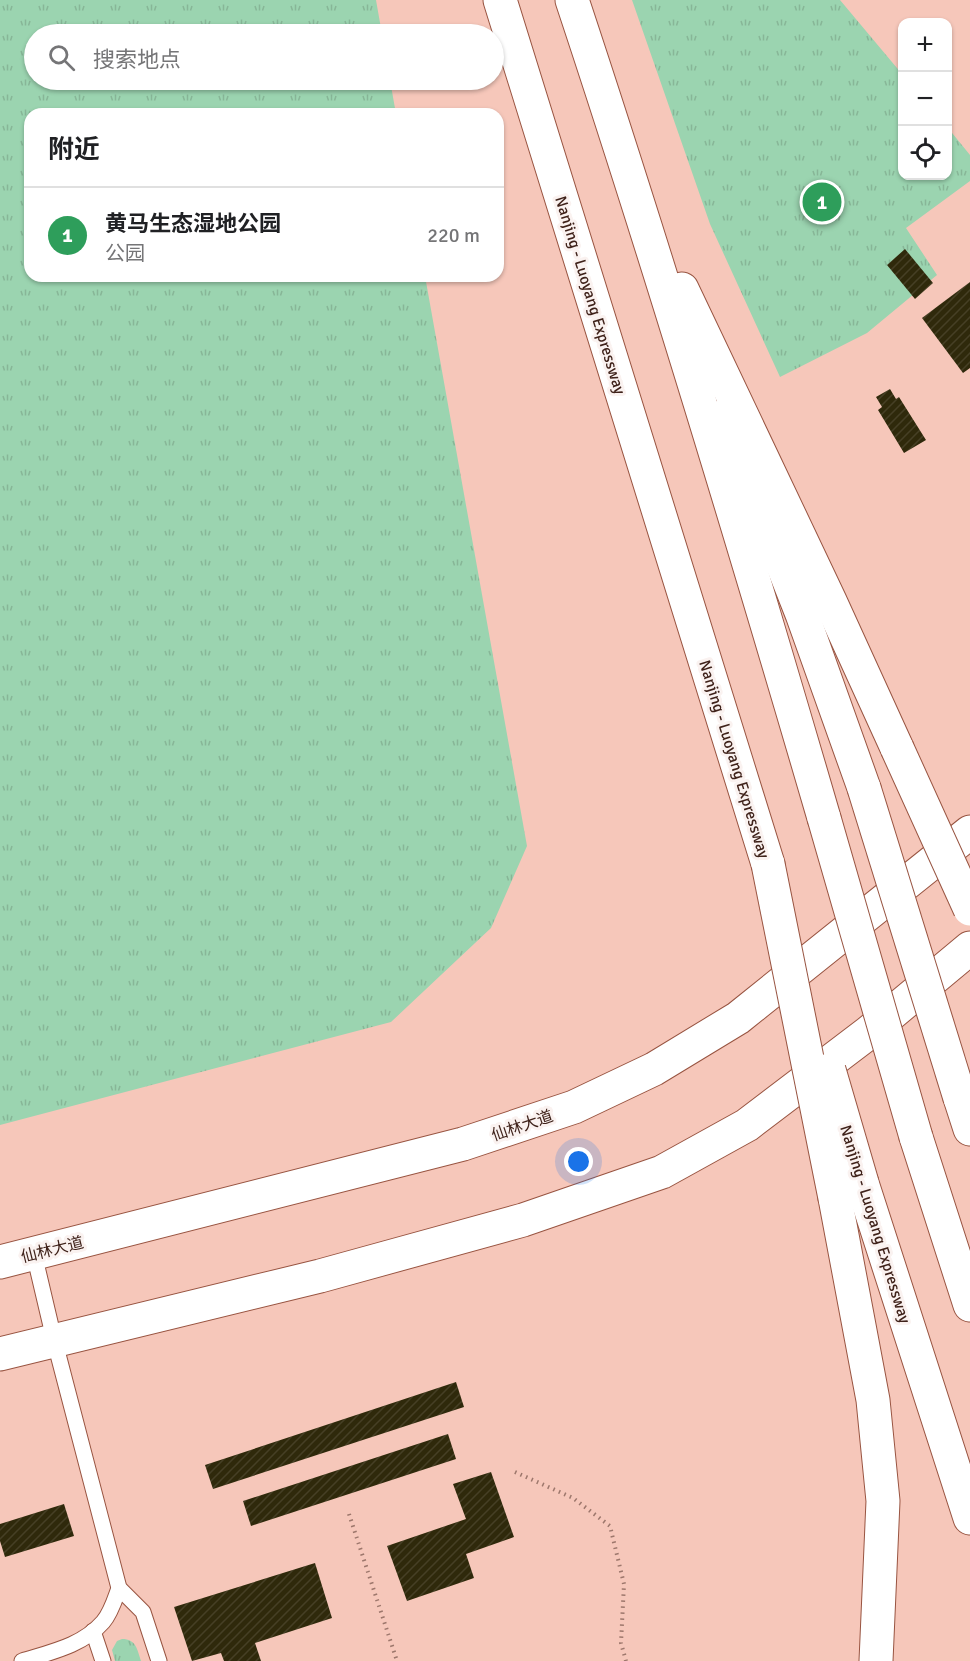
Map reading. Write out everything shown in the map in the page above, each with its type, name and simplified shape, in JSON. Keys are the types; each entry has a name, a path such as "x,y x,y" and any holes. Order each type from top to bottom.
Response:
{"main road":[{"name":"Nanjing - Luoyang Expressway","path":"500,0 768,864 848,1190 970,1518"},
{"path":"572,0 633,184 768,624 916,1137 970,1305"},
{"path":"633,184 820,580 970,909"},
{"path":"633,184 802,614 864,788 970,1129"},
{"name":"仙林大道","path":"0,1262 463,1144 574,1107 654,1069 738,1018 970,832"},
{"path":"0,1354 320,1276 512,1224 662,1172 747,1125 868,1033 970,948"},
{"path":"848,1190 883,1501 876,1661"}],"lane":[{"path":"34,1254 54,1339 120,1588 143,1612 159,1661"},
{"path":"22,1661 67,1647 93,1631 110,1612 120,1588"},
{"path":"93,1631 103,1661"}],"path":[{"path":"515,1472 573,1498 610,1526 624,1584 621,1643 626,1661"},
{"path":"349,1514 397,1661"}],"green space":[{"path":"0,0 376,0 380,24 24,24 24,90 392,90 395,108 24,108 24,282 426,282 527,846 491,928 391,1022 0,1125"},
{"path":"632,0 840,0 898,69 898,180 952,180 952,133 970,155 970,181 906,228 937,275 867,333 780,377 710,224"},
{"path":"122,1639 133,1643 141,1661 115,1661 112,1650 117,1641"}],"building":[{"path":"905,249 933,283 915,299 887,265"},
{"path":"970,282 970,368 963,373 922,318"},
{"path":"890,389 896,399 899,397 926,440 904,453 878,410 882,407 876,397"},
{"path":"456,1382 464,1407 213,1489 205,1465"},
{"path":"448,1434 456,1459 251,1526 243,1501"},
{"path":"491,1472 514,1537 466,1554 474,1578 407,1601 387,1546 466,1519 453,1484"},
{"path":"64,1504 74,1536 5,1557 0,1541 0,1524"},
{"path":"315,1563 332,1618 255,1643 261,1661 224,1661 221,1653 192,1661 174,1607"}],"place":[{"name":"黄马生态湿地公园","path":"822,202"}]}
